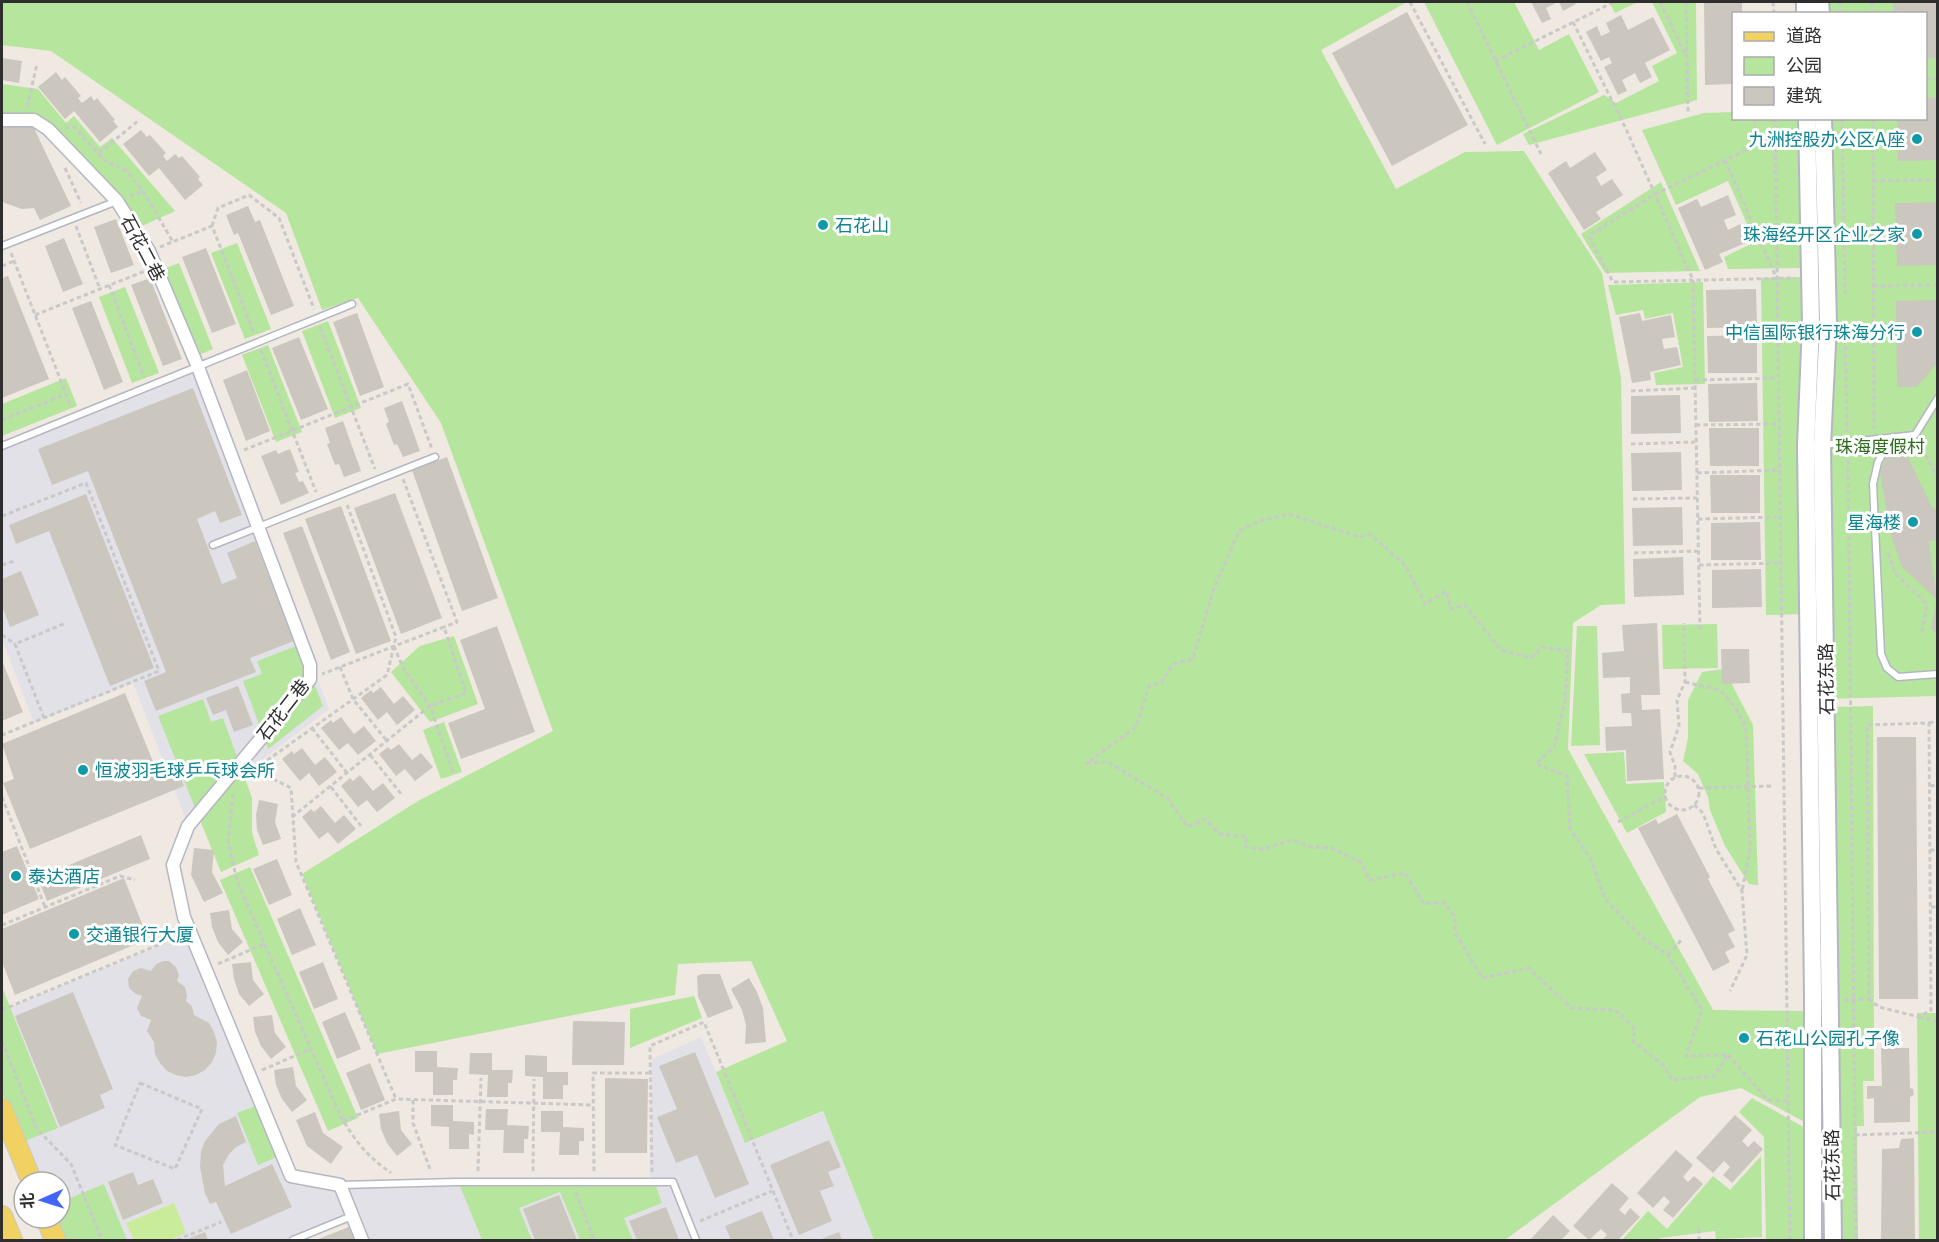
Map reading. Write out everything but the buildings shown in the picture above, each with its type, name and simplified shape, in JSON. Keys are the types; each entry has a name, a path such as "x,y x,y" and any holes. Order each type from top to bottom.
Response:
{"main road":[{"name":"石花东路","path":"1806,120 1811,324 1806,445 1813,994 1813,1240"},
{"name":"石花东路","path":"1823,120 1828,324 1822,445 1833,1240"},
{"path":"2,1109 27,1170"},
{"path":"2,1216 12,1240"}],"street":[{"name":"石花二巷","path":"2,120 34,120 48,129 117,201 149,251 198,367 310,665 310,679 189,826 173,865 184,917 291,1176 340,1185"},
{"path":"340,1185 362,1240"}],"lane":[{"path":"4,244 117,201"},
{"path":"2,446 352,304"},
{"path":"1822,445 1915,435 1938,398"},
{"path":"1893,437 1878,462 1873,484 1881,654 1887,668 1898,677 1938,674"},
{"path":"213,545 435,457"},
{"path":"340,1185 673,1182 696,1240"},
{"path":"293,1240 352,1216"}],"path":[{"path":"1410,2 1485,144"},
{"path":"1467,2 1541,154"},
{"path":"1496,61 1614,2"},
{"path":"1660,2 1687,58"},
{"path":"1686,2 1688,112"},
{"path":"1573,22 1626,129 1693,280 1700,630"},
{"path":"24,120 37,64"},
{"path":"1755,120 1755,146 1655,194 1589,236 1613,282 1810,277"},
{"path":"1775,120 1790,1240"},
{"path":"1842,120 1845,298"},
{"path":"1873,120 1874,439"},
{"path":"99,153 138,121"},
{"path":"48,129 75,127 105,161 126,170 143,191 174,242"},
{"path":"1725,160 1776,278"},
{"path":"62,161 86,213"},
{"path":"1873,181 1938,180"},
{"path":"73,218 100,289"},
{"path":"4,244 14,261 75,417"},
{"path":"2,266 14,261"},
{"path":"35,315 156,267"},
{"path":"109,285 148,387"},
{"path":"1873,286 1938,285"},
{"path":"1845,322 1856,1240"},
{"path":"1695,380 1778,378"},
{"path":"231,455 408,384 435,457"},
{"path":"1631,391 1695,388"},
{"path":"2,420 66,394"},
{"path":"1696,425 1779,424"},
{"path":"1915,435 1938,479"},
{"path":"1631,444 1696,442"},
{"path":"1697,473 1779,470"},
{"path":"310,679 457,622 400,471"},
{"path":"2,516 86,483 159,671 2,735"},
{"path":"254,770 387,675 396,637 343,494"},
{"path":"1633,499 1697,498"},
{"path":"1728,1055 1714,1076 1672,1080 1664,1066 1633,1041 1635,1029 1615,1010 1571,1008 1529,968 1482,978 1455,932 1455,917 1444,902 1424,904 1405,873 1370,880 1360,862 1332,848 1312,848 1292,840 1263,849 1245,847 1247,837 1220,834 1205,819 1188,827 1167,798 1108,762 1088,763 1136,727 1149,686 1162,682 1173,664 1193,659 1213,591 1239,531 1260,521 1289,514 1359,537 1370,534 1406,566 1425,604 1446,591 1451,609 1465,605 1501,650 1531,658 1542,647 1568,651 1565,701 1554,747 1536,764 1567,776 1570,829 1591,859 1605,899 1642,937 1668,956 1702,1010 1686,1056 1728,1055 1768,1100 1789,1101"},
{"path":"1698,519 1780,517"},
{"path":"1886,547 1895,573 1928,604 1922,632"},
{"path":"1634,553 1699,551"},
{"path":"2,566 14,561"},
{"path":"1699,565 1781,563"},
{"path":"15,644 66,623"},
{"path":"1676,777 1670,752 1679,726 1677,700 1685,682 1684,623"},
{"path":"292,817 430,706 466,693 444,627"},
{"path":"2,635 15,644 44,718"},
{"path":"394,646 403,668 430,706 453,771"},
{"path":"340,667 352,699 387,741"},
{"path":"1685,682 1720,690 1735,707 1746,726 1750,850 1742,891 1747,955 1731,992"},
{"path":"1869,999 1867,724 1938,721"},
{"path":"1919,1017 1931,1010 1929,723"},
{"path":"312,728 346,773"},
{"path":"370,755 402,795"},
{"path":"240,763 291,788 296,862 396,1099"},
{"path":"1687,776 1699,788 1698,800 1685,810 1675,808 1666,796 1667,785 1676,777 1687,776"},
{"path":"1930,786 1938,785"},
{"path":"330,786 361,826"},
{"path":"1699,788 1773,786"},
{"path":"234,792 228,840 237,880 343,1121 355,1141 375,1161 408,1183"},
{"path":"1618,822 1666,796"},
{"path":"2,797 45,907"},
{"path":"1694,805 1703,813 1716,849 1742,891"},
{"path":"1930,850 1938,850"},
{"path":"2,925 120,876 135,880"},
{"path":"1931,908 1938,907"},
{"path":"2,1010 190,932"},
{"path":"1668,956 1682,939"},
{"path":"205,969 265,943"},
{"path":"1830,1000 1869,999 1879,1007 1938,1023"},
{"path":"653,1182 650,1046 705,1022 792,1240"},
{"path":"2,1041 37,1129 71,1164 102,1240"},
{"path":"249,1075 311,1049"},
{"path":"594,1182 593,1073 650,1072"},
{"path":"478,1182 481,1078"},
{"path":"533,1182 534,1079"},
{"path":"140,1083 201,1109 175,1170 115,1146 140,1083"},
{"path":"343,1121 396,1099 593,1105"},
{"path":"413,1100 413,1123 434,1183"},
{"path":"1855,1135 1938,1132"},
{"path":"572,1182 594,1240"},
{"path":"690,1225 772,1191"},
{"path":"177,1240 221,1222"},
{"path":"1699,1229 1699,1240"}],"shaded area":[{"path":"198,368 329,709 229,785 188,825 133,683 34,723 2,639 2,446"},
{"path":"190,933 291,1176 340,1185 650,1182 652,1059 701,1037 745,1143 823,1112 874,1240 362,1240 352,1216 292,1240 56,1240 58,1230 72,1230 72,1170 27,1170 2,1108 2,1011"}],"green space":[{"path":"2,2 1407,2 1321,50 1396,189 1465,152 1524,151 1602,273 1621,378 1625,604 1601,605 1573,623 1568,749 1713,1010 1813,1011 1812,1126 1741,1088 1700,1097 1505,1240 874,1240 823,1111 745,1143 716,1072 787,1041 751,961 678,964 675,995 377,1054 302,874 418,801 553,731 441,423 358,298 322,310 286,213 51,51 2,45"},
{"path":"1424,2 1514,2 1539,50 1569,34 1599,92 1497,145"},
{"path":"1609,2 1638,2 1615,13"},
{"path":"1652,2 1696,2 1697,100 1529,145 1523,134 1604,95 1616,103 1659,81 1652,66 1677,53"},
{"name":"珠海度假村","path":"1821,2 1937,2 1937,696 1826,699 1824,120 1927,120 1927,12 1821,12"},
{"path":"2,84 38,89 66,123 74,116 100,147 112,138 175,211 140,227 34,114 2,114"},
{"path":"1732,112 1732,120 1801,120 1804,268 1728,269 1724,257 1755,242 1728,181 1676,205 1642,130 1704,113"},
{"path":"1661,182 1700,271 1605,273 1581,234"},
{"path":"237,243 271,329 245,339 211,253"},
{"path":"179,263 213,349 187,360 153,273"},
{"path":"1806,277 1804,614 1766,615 1761,278"},
{"path":"1703,282 1705,384 1656,385 1654,373 1683,367 1673,313 1645,319 1643,310 1616,315 1608,285"},
{"path":"125,287 159,373 132,383 99,297"},
{"path":"328,321 361,408 335,418 302,331"},
{"path":"268,345 302,432 276,442 242,355"},
{"path":"66,378 77,406 2,436 2,404"},
{"path":"1717,624 1718,668 1663,669 1662,625"},
{"path":"1577,626 1597,626 1600,745 1571,746"},
{"path":"454,636 478,704 430,722 391,672 420,646"},
{"path":"299,645 323,706 268,749 243,681 262,674 257,661"},
{"path":"1724,669 1753,725 1758,885 1749,884 1725,846 1698,774 1683,761 1688,738 1688,700 1702,672"},
{"path":"203,699 211,722 223,718 252,798 252,833 259,855 221,872 158,716"},
{"path":"1873,706 1874,1081 1863,1081 1864,1126 1857,1126 1858,1240 1837,1240 1831,707"},
{"path":"444,722 462,772 441,779 423,730"},
{"path":"1624,752 1626,784 1664,782 1666,812 1627,833 1584,754"},
{"path":"250,867 358,1118 328,1131 220,880"},
{"path":"2,987 58,1128 22,1142 2,1092"},
{"path":"694,996 702,1018 630,1048 630,1009"},
{"path":"1917,1013 1937,1013 1937,1240 1919,1240"},
{"path":"1752,1098 1807,1129 1808,1240 1766,1240 1764,1137 1739,1112"},
{"path":"258,1105 279,1156 258,1165 237,1113"},
{"path":"1761,1156 1762,1237 1716,1239 1715,1231 1656,1240 1622,1240 1648,1211 1667,1229 1713,1176 1730,1190"},
{"path":"104,1184 127,1240 62,1240 58,1230 72,1230 72,1197"},
{"path":"460,1186 656,1186 662,1203 624,1218 633,1240 580,1240 560,1192 519,1208 532,1240 482,1240"},
{"path":"174,1203 186,1233 170,1240 134,1240 126,1223"}],"place":[{"name":"九洲控股办公区A座","path":"1917,139"},
{"name":"石花山","path":"823,225"},
{"name":"珠海经开区企业之家","path":"1917,234"},
{"name":"中信国际银行珠海分行","path":"1917,332"},
{"name":"星海楼","path":"1913,522"},
{"name":"恒波羽毛球乒乓球会所","path":"83,770"},
{"name":"泰达酒店","path":"16,876"},
{"name":"交通银行大厦","path":"74,934"},
{"name":"石花山公园孔子像","path":"1744,1038"}]}
